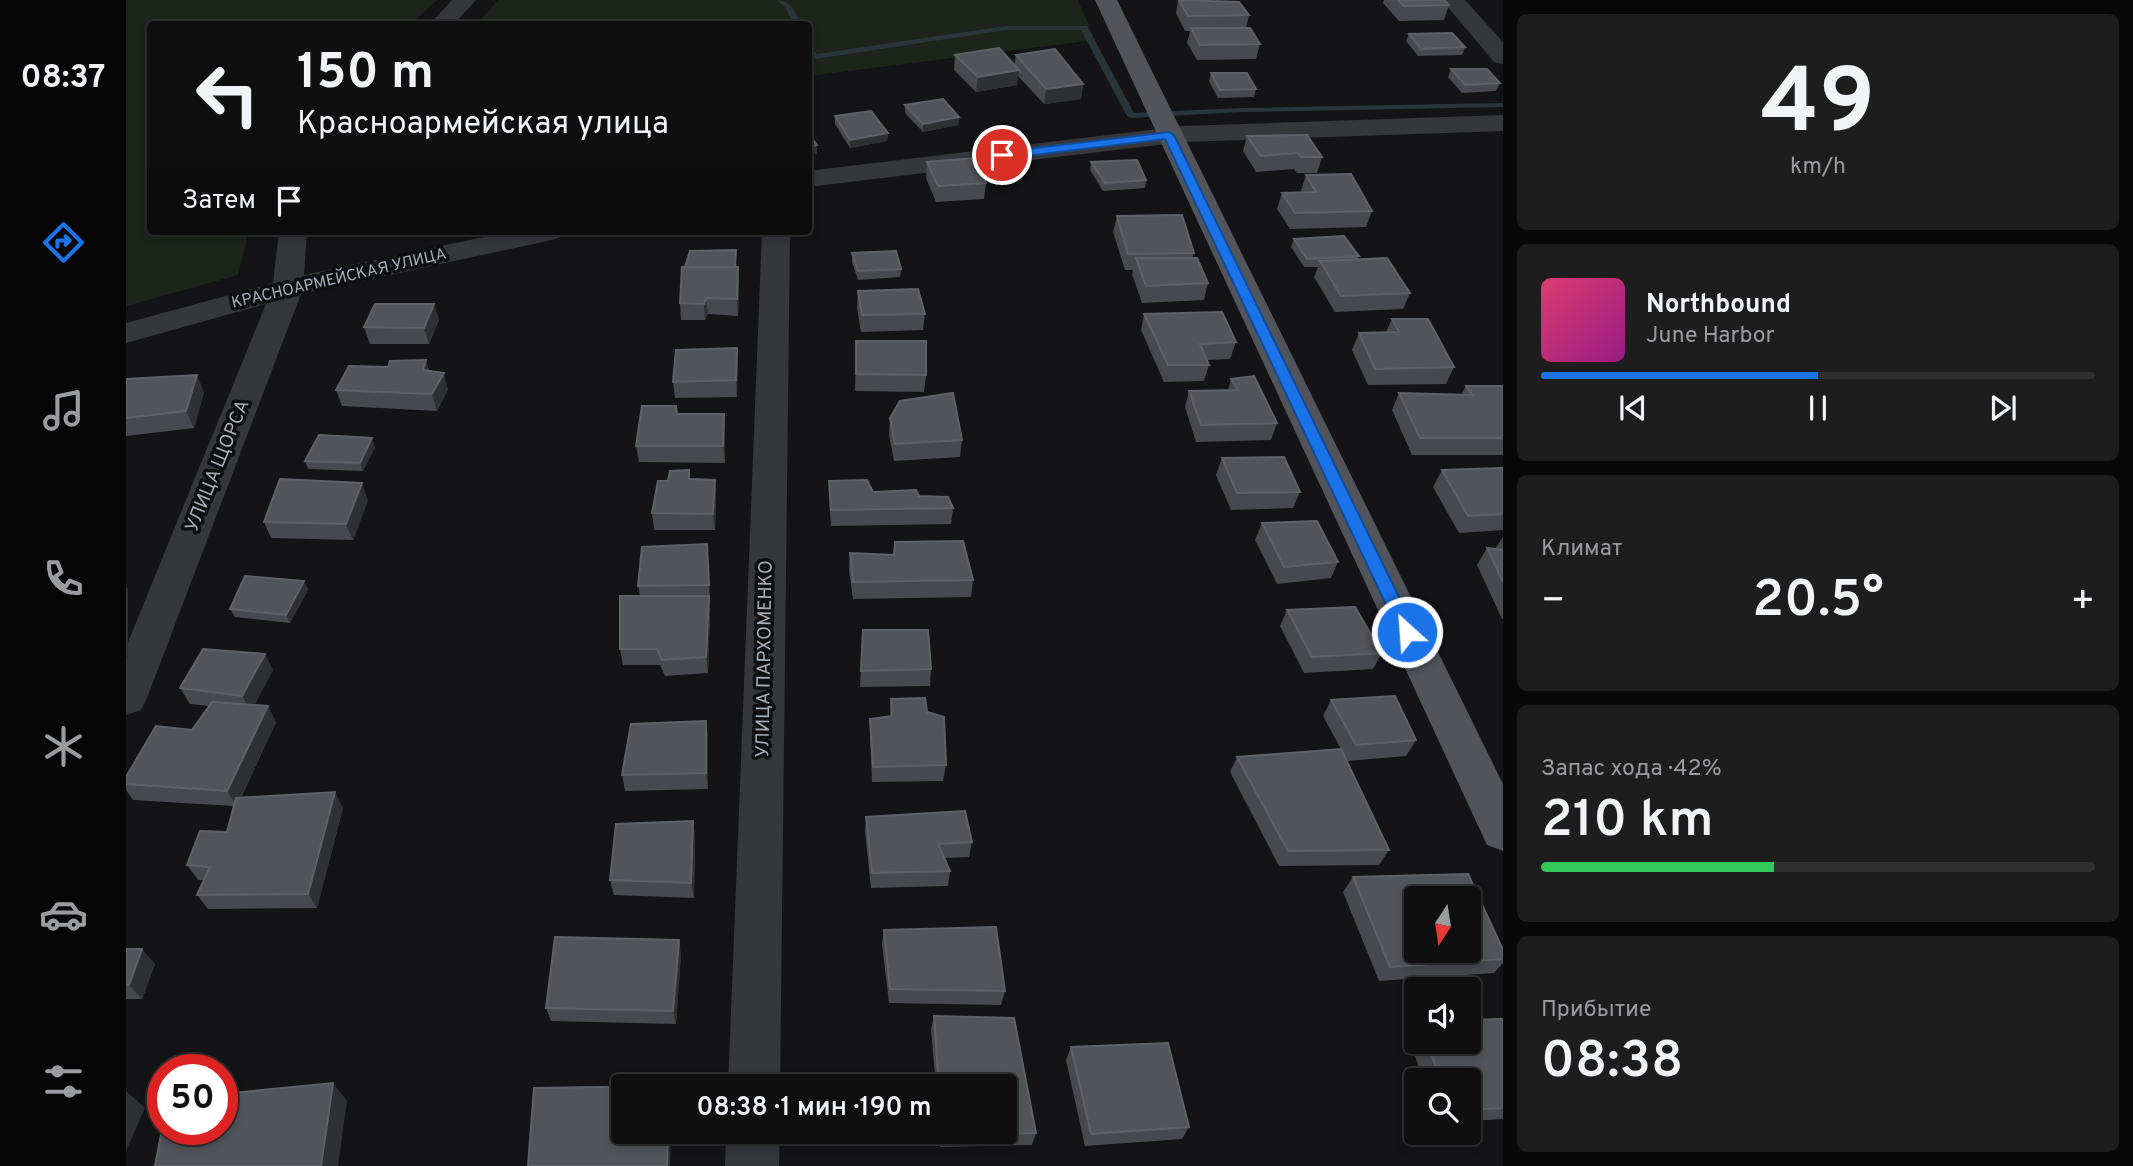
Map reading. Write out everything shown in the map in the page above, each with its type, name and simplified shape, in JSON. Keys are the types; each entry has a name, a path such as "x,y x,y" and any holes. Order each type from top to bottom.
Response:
{"main road":[{"path":"1106,0 1503,831"}],"street":[{"path":"444,21 465,0"},
{"path":"1453,0 1503,57"},
{"path":"812,179 1169,135 1503,123"},
{"name":"УЛИЦА ЩОРСА","path":"126,698 288,288 293,235"},
{"name":"КРАСНОАРМЕЙСКАЯ УЛИЦА","path":"126,333 288,288 533,235"},
{"name":"УЛИЦА ПАРХОМЕНКО","path":"754,1074 776,235"},
{"path":"752,1166 753,1144"}],"shaded area":[{"path":"126,0 437,0 414,21 147,21 147,235 248,235 238,275 126,306"},
{"path":"498,0 1078,0 1095,40 812,76 812,21 480,21"}],"building":[{"path":"1179,0 1239,2 1249,15 1188,16"},
{"path":"1398,0 1444,0 1449,5 1404,6"},
{"path":"1191,28 1250,28 1260,44 1200,45"},
{"path":"1452,33 1465,47 1421,49 1409,34"},
{"path":"999,48 1019,70 978,77 955,55"},
{"path":"1055,49 1083,84 1046,89 1016,55"},
{"path":"1451,69 1487,69 1500,83 1465,85"},
{"path":"1211,73 1247,73 1256,89 1220,90"},
{"path":"943,99 959,117 923,124 905,105"},
{"path":"871,111 888,133 850,140 835,116"},
{"path":"1307,135 1322,157 1301,157 1298,153 1261,156 1247,136"},
{"path":"977,158 986,183 938,186 927,162"},
{"path":"1137,160 1146,180 1105,183 1091,162"},
{"path":"1351,174 1372,211 1295,213 1282,193 1316,192 1306,175"},
{"path":"1182,215 1194,253 1128,254 1117,216"},
{"path":"1344,236 1359,256 1307,259 1294,239"},
{"path":"736,250 735,267 685,267 690,251"},
{"path":"896,251 901,269 858,271 852,253"},
{"path":"1136,258 1197,258 1208,283 1146,286"},
{"path":"1387,258 1410,293 1341,296 1320,261"},
{"path":"682,267 738,267 737,299 706,298 704,304 680,303"},
{"path":"918,289 925,314 862,315 858,291"},
{"path":"375,304 434,304 424,328 364,327"},
{"path":"1222,312 1236,342 1200,344 1209,365 1168,365 1144,314"},
{"path":"1392,319 1428,319 1454,367 1375,369 1359,333 1399,332"},
{"path":"856,341 926,341 926,375 856,374"},
{"path":"737,348 736,380 673,382 676,350"},
{"path":"426,360 423,370 444,373 432,394 336,390 349,366 388,367 390,361"},
{"path":"197,375 186,411 126,418 126,379"},
{"path":"1254,376 1277,423 1201,425 1189,391 1238,390 1231,379"},
{"path":"1466,386 1503,386 1503,438 1420,438 1399,393 1472,395"},
{"path":"953,393 962,440 895,444 890,418 900,401"},
{"path":"642,406 676,406 677,414 724,414 723,446 636,446"},
{"path":"319,435 372,438 360,463 305,461"},
{"path":"1284,457 1300,492 1237,493 1222,458"},
{"path":"1503,468 1503,514 1468,516 1442,470"},
{"path":"689,470 689,479 715,480 713,514 652,513 658,481 668,481 670,471"},
{"path":"280,479 362,483 346,524 264,522"},
{"path":"867,480 873,492 916,490 919,496 948,497 953,508 831,510 829,481"},
{"path":"1317,521 1338,562 1284,567 1262,523"},
{"path":"963,541 973,580 853,582 850,553 894,555 895,542"},
{"path":"707,544 709,585 638,586 642,547"},
{"path":"1487,548 1503,550 1503,582"},
{"path":"245,576 304,581 286,615 230,609"},
{"path":"620,596 709,596 706,657 662,660 657,649 620,649"},
{"path":"1355,607 1382,653 1312,657 1287,610"},
{"path":"863,630 928,630 931,669 861,671"},
{"path":"203,649 265,654 242,696 180,688"},
{"path":"1395,696 1416,740 1356,745 1331,700"},
{"path":"925,698 927,712 944,717 946,765 873,767 870,719 892,716 891,699"},
{"path":"212,702 268,706 227,791 126,784 126,777 156,726 192,730"},
{"path":"706,721 706,773 622,775 631,724"},
{"path":"1341,749 1389,850 1288,851 1237,757"},
{"path":"335,792 308,894 197,895 210,867 187,865 200,831 227,832 236,798"},
{"path":"965,811 972,842 938,844 950,871 872,873 866,817"},
{"path":"693,821 691,883 610,880 616,824"},
{"path":"1468,874 1474,886 1404,886 1404,963 1446,963 1390,967 1353,877"},
{"path":"1481,902 1503,950 1503,959 1481,961"},
{"path":"996,927 1005,991 890,989 884,930"},
{"path":"555,937 679,940 673,1011 546,1008"},
{"path":"126,949 142,949 129,985 126,985"},
{"path":"934,1016 1014,1018 1036,1133 1017,1133 1017,1074 938,1074"},
{"path":"1503,1019 1503,1108 1481,1109 1481,1068 1436,1068 1431,1054 1481,1054 1481,1020"},
{"path":"1168,1043 1189,1127 1091,1134 1071,1047"},
{"path":"333,1083 321,1166 155,1166 159,1145 238,1145 238,1092"},
{"path":"611,1087 611,1144 668,1144 667,1166 528,1166 534,1088"}],"waterway":[{"path":"780,0 788,6 796,21"},
{"path":"812,52 815,57 1006,28 1084,28 1131,116 1241,110 1503,105"}],"route":[{"path":"1002,155 1169,135 1407,632"}]}
